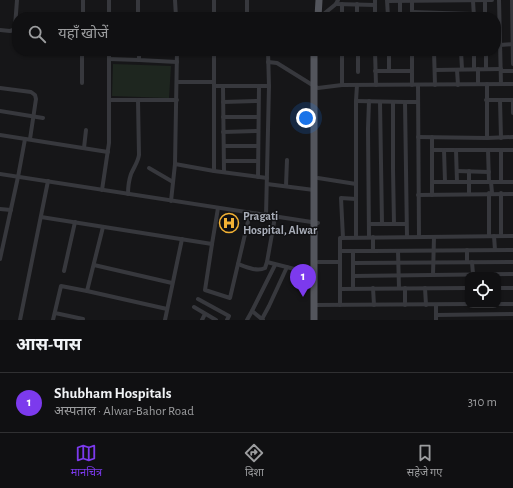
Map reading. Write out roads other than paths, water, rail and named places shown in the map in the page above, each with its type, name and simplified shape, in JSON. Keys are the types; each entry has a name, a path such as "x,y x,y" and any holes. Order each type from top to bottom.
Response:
{"main road":[{"path":"315,0 315,12"},
{"path":"319,0 319,12"},
{"path":"314,56 318,178 314,274 318,320"},
{"path":"314,320 318,262 314,190 318,56"}],"street":[{"path":"16,12 17,0"},
{"path":"83,0 83,12"},
{"path":"109,0 109,12"},
{"path":"138,0 138,12"},
{"path":"175,0 176,12"},
{"path":"214,0 214,12"},
{"path":"247,0 247,12"},
{"path":"485,0 486,12"},
{"path":"388,12 388,1 492,0"},
{"path":"499,0 499,12"},
{"path":"512,0 513,64"},
{"path":"400,1 400,12"},
{"path":"412,1 412,12"},
{"path":"473,1 474,12"},
{"path":"325,12 337,2 342,4 375,2"},
{"path":"342,4 342,12"},
{"path":"357,4 357,12"},
{"path":"0,30 12,30"},
{"path":"501,45 513,44"},
{"path":"82,56 82,83"},
{"path":"171,201 176,164 176,56"},
{"path":"214,56 214,171"},
{"path":"266,216 269,86 268,56"},
{"path":"342,56 342,85"},
{"path":"358,56 358,72"},
{"path":"375,56 376,85"},
{"path":"389,56 389,71"},
{"path":"412,56 412,85"},
{"path":"434,56 435,85"},
{"path":"458,84 461,56"},
{"path":"475,56 478,84"},
{"path":"486,56 486,69"},
{"path":"500,56 501,84"},
{"path":"102,190 109,143 109,59 177,62"},
{"path":"268,62 277,63 316,87 342,85 513,84"},
{"path":"435,70 486,69 513,71"},
{"path":"375,71 412,71"},
{"path":"177,82 214,84 223,87 269,86"},
{"path":"487,84 487,138"},
{"path":"356,237 357,85"},
{"path":"418,85 419,237"},
{"path":"258,86 258,177"},
{"path":"223,87 224,172"},
{"path":"0,88 31,92 35,95 36,99 34,117 2,242 0,259"},
{"path":"109,100 176,100"},
{"path":"128,194 132,172 139,155 138,100"},
{"path":"486,100 513,100 513,113"},
{"path":"500,100 501,138"},
{"path":"223,102 258,101"},
{"path":"356,101 418,102"},
{"path":"369,101 368,129 370,224 373,251"},
{"path":"380,102 382,224"},
{"path":"393,102 394,224"},
{"path":"405,102 407,237"},
{"path":"0,111 43,118"},
{"path":"223,117 258,117"},
{"path":"84,148 86,130"},
{"path":"223,132 258,132"},
{"path":"0,135 108,152"},
{"path":"418,137 513,138"},
{"path":"432,137 432,194"},
{"path":"224,146 258,146"},
{"path":"432,150 513,150"},
{"path":"444,150 445,182"},
{"path":"456,150 457,182"},
{"path":"432,182 489,182 488,150"},
{"path":"501,150 501,181"},
{"path":"286,186 287,160"},
{"path":"224,162 258,161"},
{"path":"176,164 267,178"},
{"path":"149,168 173,182"},
{"path":"469,171 470,194"},
{"path":"457,172 488,172"},
{"path":"0,174 316,223"},
{"path":"318,178 356,184"},
{"path":"20,320 48,181"},
{"path":"495,250 492,236 490,193 491,182 513,182"},
{"path":"267,184 314,190"},
{"path":"418,195 490,193 513,194"},
{"path":"501,193 501,236"},
{"path":"343,238 342,198 356,199"},
{"path":"0,208 11,210"},
{"path":"218,208 205,290 230,298 250,213"},
{"path":"41,217 212,244"},
{"path":"238,264 258,270 265,268 275,217"},
{"path":"64,271 75,222"},
{"path":"370,224 406,224"},
{"path":"87,292 103,227"},
{"path":"340,305 340,238 513,236"},
{"path":"433,275 434,237"},
{"path":"165,320 182,239"},
{"path":"467,250 472,272"},
{"path":"340,251 513,250"},
{"path":"353,251 353,288"},
{"path":"398,251 399,288"},
{"path":"267,262 314,274"},
{"path":"318,262 340,262"},
{"path":"353,263 513,262"},
{"path":"247,320 276,264"},
{"path":"94,265 172,283"},
{"path":"252,311 262,320 287,267"},
{"path":"353,276 465,274"},
{"path":"501,274 513,274"},
{"path":"54,320 61,286 167,309"},
{"path":"373,288 374,305"},
{"path":"405,288 406,305"},
{"path":"425,288 426,304"},
{"path":"340,289 465,288"},
{"path":"501,288 513,288"},
{"path":"198,299 229,316 227,320"},
{"path":"316,305 465,304"},
{"path":"501,304 513,304"},
{"path":"436,305 436,320"},
{"path":"194,307 216,320"},
{"path":"55,313 83,319"},
{"path":"202,320 205,314"},
{"path":"436,315 513,314"}],"place":[{"name":"Pragati Hospital, Alwar","path":"229,223"},
{"name":"Shubham Hospitals","path":"303,297"}]}
